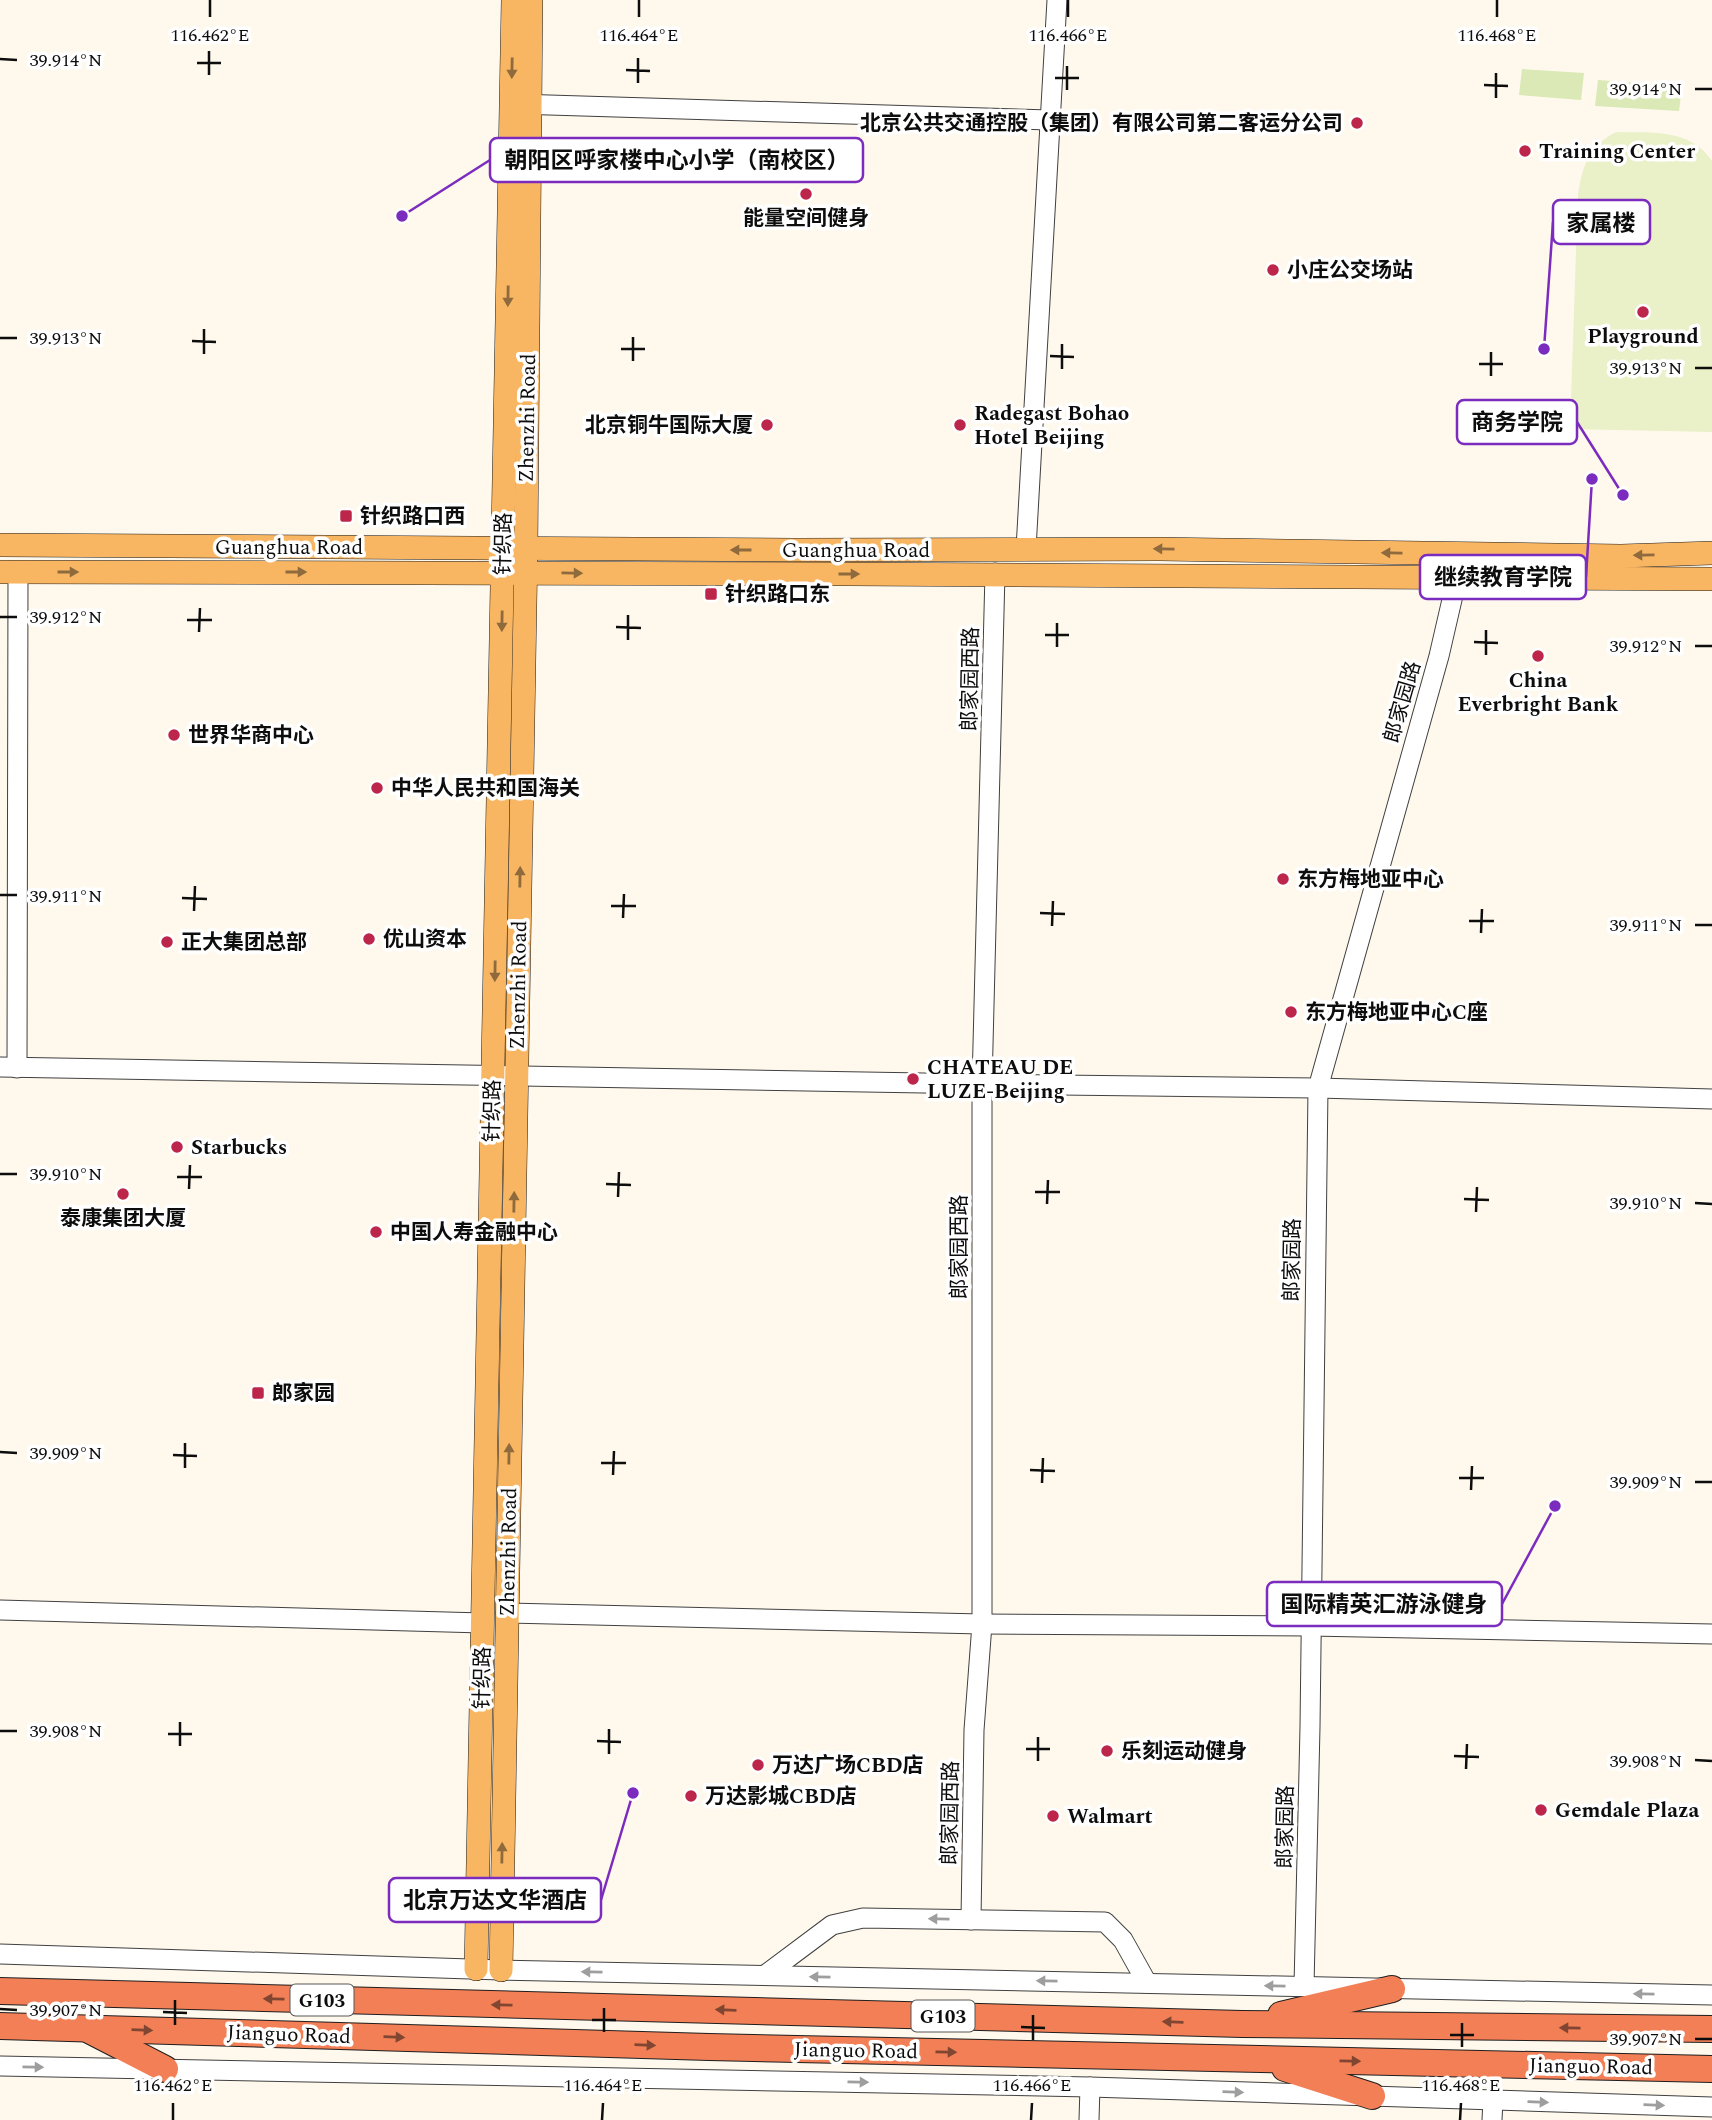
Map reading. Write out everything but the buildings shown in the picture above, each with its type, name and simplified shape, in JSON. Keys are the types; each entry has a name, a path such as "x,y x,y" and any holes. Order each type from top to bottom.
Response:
{"highway":[{"path":"1242,2024 1392,1989"},
{"name":"Jianguo Road","path":"0,1992 1242,2024 1712,2029"},
{"name":"Jianguo Road","path":"0,2026 723,2047 1712,2069"},
{"path":"86,2028 165,2070"},
{"path":"1257,2059 1371,2096"}],"main road":[{"path":"513,0 521,104"},
{"name":"Zhenzhi Road","path":"500,1970 516,1077 514,560 521,104 531,0"},
{"name":"Guanghua Road","path":"0,545 514,560 662,574 995,573 1712,579"},
{"name":"Guanghua Road","path":"9,572 1026,549 1621,556 1712,554"},
{"name":"针织路","path":"476,1969 493,1076 514,560"}],"street":[{"path":"1026,549 1057,0"},
{"path":"521,104 1050,120"},
{"name":"郎家园路","path":"1304,1986 1318,1088 1439,656 1461,554"},
{"path":"9,572 9,1068 1318,1088 1712,1099"},
{"name":"郎家园西路","path":"971,1920 974,1730 982,1624 982,1084 995,573"},
{"path":"0,1610 483,1623"},
{"path":"506,1613 982,1624 1310,1626 1712,1634"},
{"path":"765,1975 832,1925 863,1918 1105,1922 1123,1940 1147,1983"},
{"path":"0,1954 500,1970 1712,1995"},
{"name":"Jianguo Road","path":"0,2066 1090,2087 1371,2096 1493,2110 1712,2107"},
{"path":"1089,2120 1090,2087"}],"green space":[{"path":"1522,69 1584,73 1581,100 1519,95"},
{"path":"1598,80 1682,86 1679,111 1595,106"},
{"name":"Playground","path":"1616,132 1669,134 1693,143 1712,161 1712,432 1570,429 1578,194 1588,158 1599,144"}],"place":[{"name":"北京公共交通控股（集团）有限公司第二客运分公司","path":"1357,123"},
{"name":"Training Center","path":"1525,151"},
{"name":"能量空间健身","path":"806,194"},
{"name":"朝阳区呼家楼中心小学（南校区）","path":"402,216"},
{"name":"小庄公交场站","path":"1273,270"},
{"name":"Playground","path":"1643,312"},
{"name":"家属楼","path":"1544,349"},
{"name":"北京铜牛国际大厦","path":"767,425"},
{"name":"Radegast Bohao Hotel Beijing","path":"960,425"},
{"name":"继续教育学院","path":"1592,479"},
{"name":"商务学院","path":"1623,495"},
{"name":"针织路口西","path":"346,516"},
{"name":"针织路口东","path":"711,594"},
{"name":"China Everbright Bank","path":"1538,656"},
{"name":"世界华商中心","path":"174,735"},
{"name":"中华人民共和国海关","path":"377,788"},
{"name":"东方梅地亚中心","path":"1283,879"},
{"name":"优山资本","path":"369,939"},
{"name":"正大集团总部","path":"167,942"},
{"name":"东方梅地亚中心C座","path":"1291,1012"},
{"name":"CHATEAU DE LUZE-Beijing","path":"913,1079"},
{"name":"Starbucks","path":"177,1147"},
{"name":"泰康集团大厦","path":"123,1194"},
{"name":"中国人寿金融中心","path":"376,1232"},
{"name":"郎家园","path":"258,1393"},
{"name":"国际精英汇游泳健身","path":"1555,1506"},
{"name":"乐刻运动健身","path":"1107,1751"},
{"name":"万达广场CBD店","path":"758,1765"},
{"name":"北京万达文华酒店","path":"633,1793"},
{"name":"万达影城CBD店","path":"691,1796"},
{"name":"Gemdale Plaza","path":"1541,1810"},
{"name":"Walmart","path":"1053,1816"}]}
